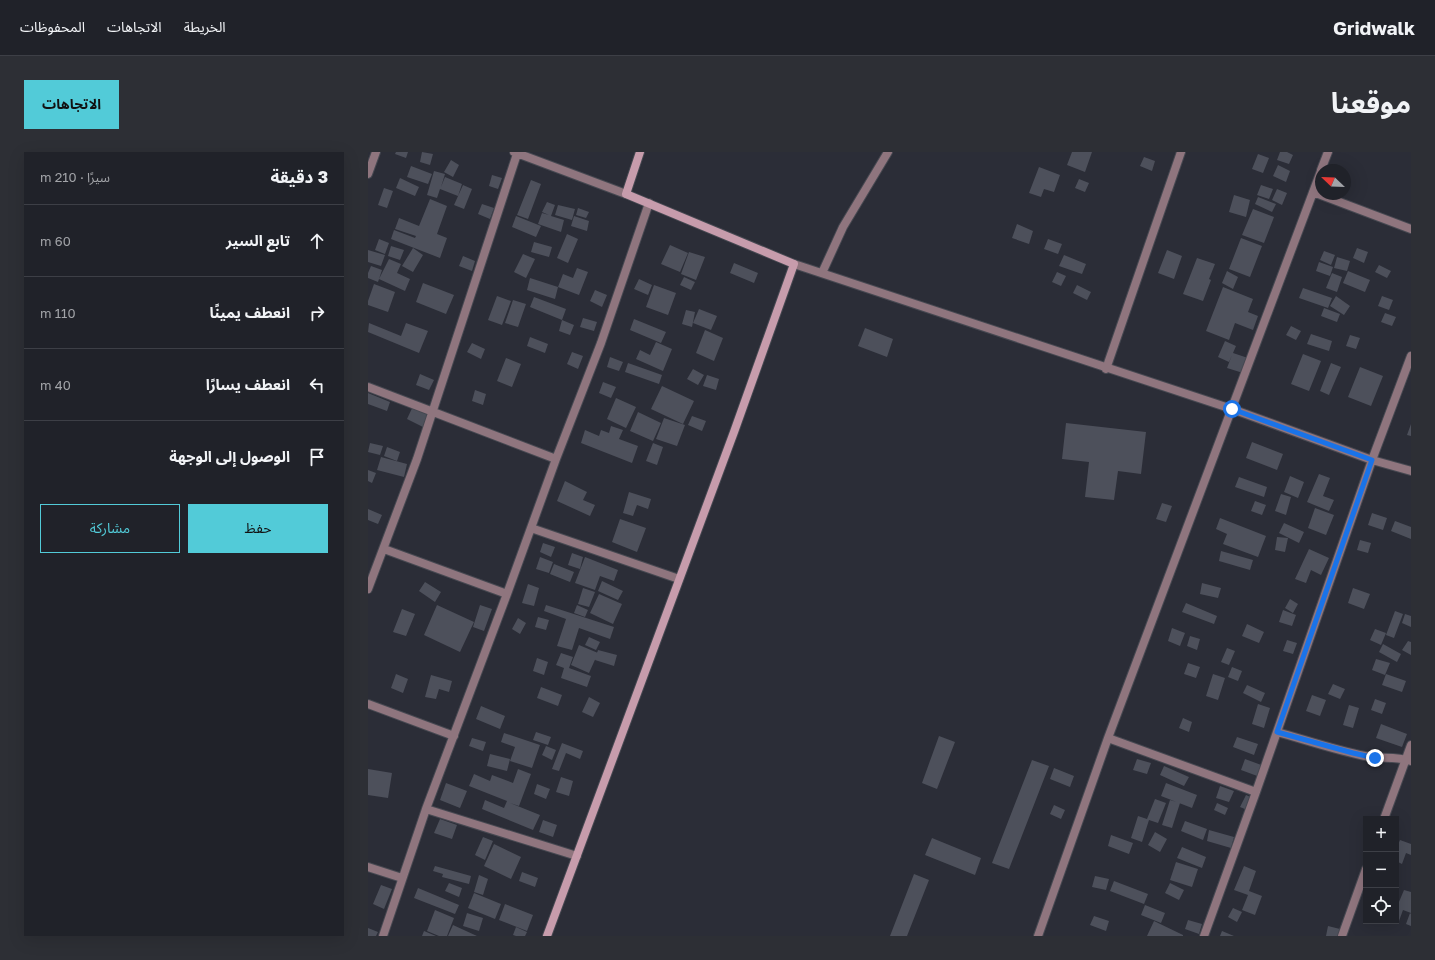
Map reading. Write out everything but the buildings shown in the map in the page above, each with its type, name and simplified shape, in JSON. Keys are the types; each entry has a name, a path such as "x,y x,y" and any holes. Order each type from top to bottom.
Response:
{"main road":[{"path":"547,936 794,264 626,194 640,152"}],"street":[{"path":"368,174 376,152"},
{"path":"822,273 843,227 888,152"},
{"path":"1106,368 1181,152"},
{"path":"1323,164 1328,152"},
{"path":"368,589 417,459 515,153 626,194"},
{"path":"1038,936 1108,738 1315,186"},
{"path":"1313,192 1411,229"},
{"path":"383,936 426,809 600,343 649,203"},
{"path":"794,264 1232,409 1372,460 1411,471"},
{"path":"1204,936 1372,460 1408,371 1411,356"},
{"path":"368,387 556,459"},
{"path":"531,528 679,579"},
{"path":"384,548 507,594"},
{"path":"368,704 454,736"},
{"path":"1277,732 1375,758 1408,760"},
{"path":"1108,738 1256,792"},
{"path":"1385,816 1408,760 1411,745"},
{"path":"426,809 577,856"},
{"path":"368,867 402,878"},
{"path":"1342,936 1363,877"}],"route":[{"path":"1232,409 1372,460 1277,732 1375,758"}]}
